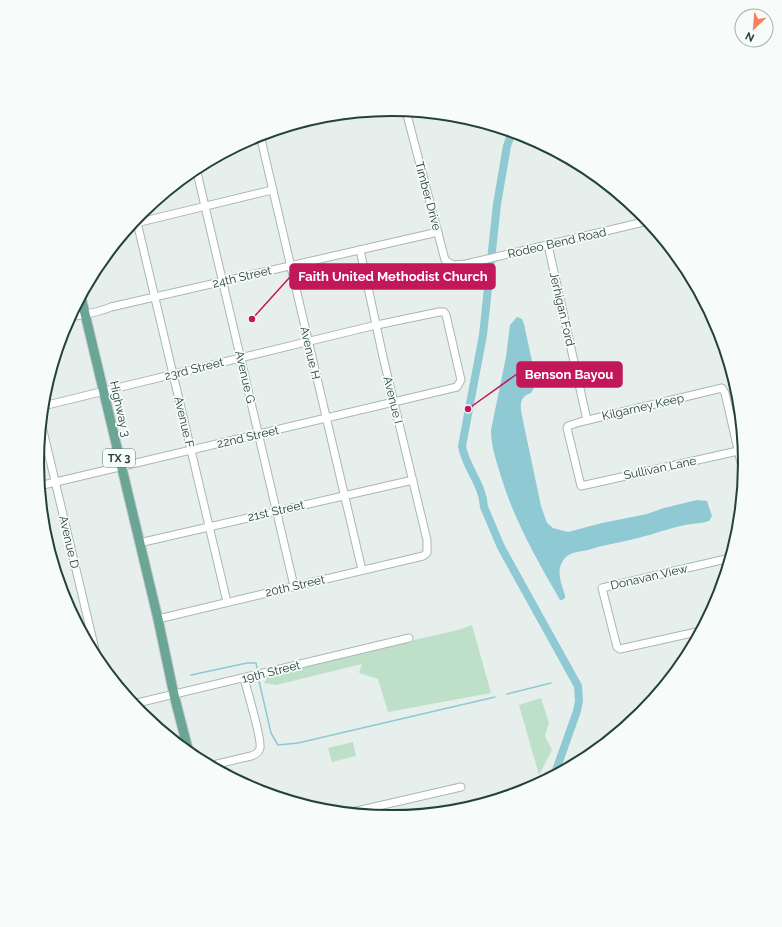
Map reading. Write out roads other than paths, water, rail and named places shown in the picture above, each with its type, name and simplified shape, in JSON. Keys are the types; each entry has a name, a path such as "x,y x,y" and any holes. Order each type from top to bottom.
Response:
{"main road":[{"name":"Highway 3","path":"83,304 158,619"},
{"name":"TX 3","path":"158,619 174,695 187,744"}],"street":[{"name":"Timber Drive","path":"408,117 445,260 454,265 466,264"},
{"name":"Avenue H","path":"261,142 362,570"},
{"name":"Avenue G","path":"198,175 294,586"},
{"path":"144,220 272,190"},
{"name":"Rodeo Bend Road","path":"466,264 641,224"},
{"name":"Avenue F","path":"137,228 155,297 227,602"},
{"name":"24th Street","path":"77,316 96,313 111,307 438,232"},
{"name":"Jerhigan Ford","path":"548,245 587,420"},
{"name":"Avenue I","path":"360,250 376,325 427,540 427,549"},
{"name":"23rd Street","path":"49,404 376,325 439,312 444,312 446,315 461,380 457,387"},
{"name":"22nd Street","path":"45,485 457,387"},
{"name":"Kilgarney Keep","path":"581,486 567,428 572,424 587,420 722,388 737,448"},
{"name":"Avenue D","path":"45,440 93,642"},
{"name":"Sullivan Lane","path":"581,486 737,451"},
{"name":"21st Street","path":"139,543 413,480"},
{"name":"20th Street","path":"158,619 423,556 427,553 427,549"},
{"name":"Donavan View","path":"694,632 620,649 617,647 602,588 724,559"},
{"name":"19th Street","path":"140,702 409,638"},
{"path":"217,764 251,756 256,754 260,749 259,736 244,678"},
{"path":"363,810 461,787"}],"water":[{"path":"517,317 522,319 524,324 536,380 531,393 522,399 521,408 541,506 547,523 553,528 568,532 602,523 647,514 697,500 707,501 712,516 707,522 678,526 638,538 570,554 565,558 560,567 560,576 565,595 565,598 562,600 560,600 539,563 510,503 492,445 491,430 506,357 510,325"}],"waterway":[{"path":"510,138 507,146 497,204 483,335 462,446 467,462 481,491 484,507 501,547 578,686 579,701 577,711 557,768"},
{"path":"191,675 247,663 256,663 257,668"},
{"path":"259,681 271,733 278,745 298,743 495,697"},
{"path":"507,694 551,683"}],"place":[{"name":"Faith United Methodist Church","path":"252,319"},
{"name":"Benson Bayou","path":"468,409"}]}
